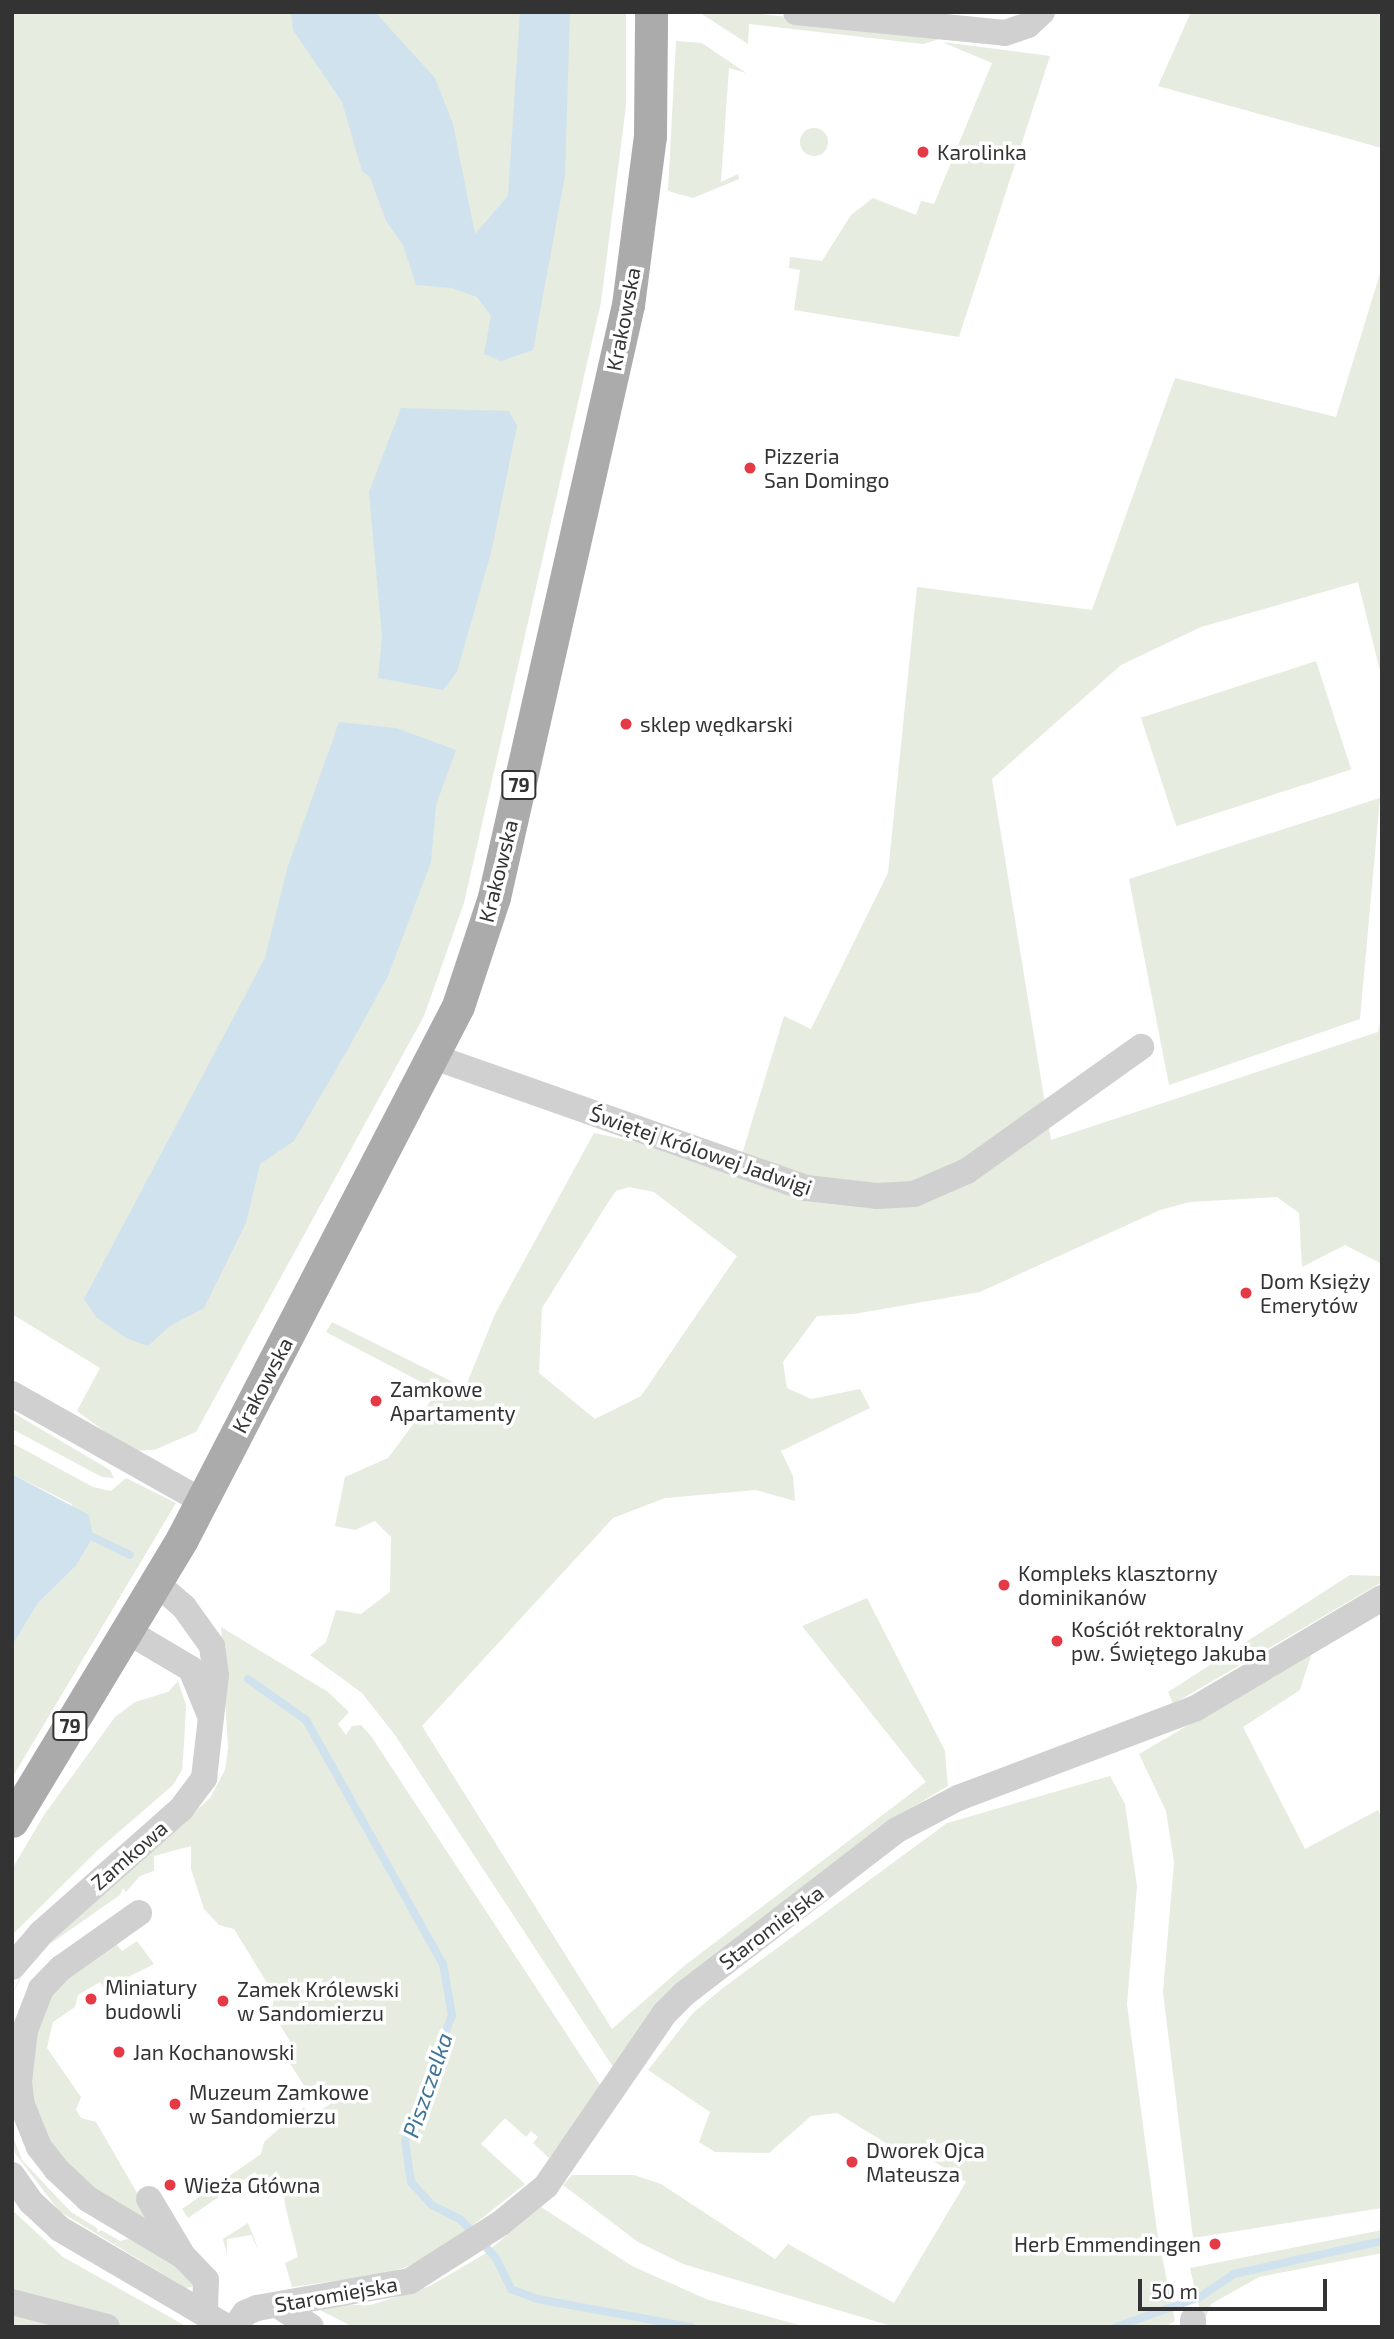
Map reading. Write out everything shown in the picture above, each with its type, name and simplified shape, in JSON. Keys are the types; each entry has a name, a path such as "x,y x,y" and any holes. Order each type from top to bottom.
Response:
{"main road":[{"name":"Krakowska","path":"156,1583 202,1501 434,1057 458,1006 494,897 628,305 650,136 651,12"},
{"name":"79","path":"12,1821 156,1583"}],"street":[{"path":"796,12 1005,33 1028,25 1042,12"},
{"name":"Świętej Królowej Jadwigi","path":"434,1057 806,1188 877,1196 914,1194 967,1171 1141,1046"},
{"path":"12,1394 202,1501"},
{"name":"Zamkowa","path":"12,1967 41,1933 196,1792 204,1778 216,1675 212,1646 184,1607 156,1583"},
{"name":"Staromiejska","path":"235,2327 245,2313 400,2284 464,2250 500,2223 546,2186 665,2013 684,1994 897,1830 958,1798 1196,1708 1382,1598"},
{"name":"Zamkowa","path":"127,1631 191,1670 212,1725"},
{"path":"139,1913 61,1968 41,1989 25,2030 19,2082 35,2136 56,2169 89,2199 183,2256"},
{"path":"12,2175 31,2202 60,2229 94,2253 216,2320"},
{"path":"149,2199 183,2256 206,2280 216,2320"},
{"path":"12,2302 107,2327"},
{"path":"279,2306 312,2327"}],"shaded area":[{"path":"12,12 626,12 626,106 601,302 464,903 424,1016 196,1432 154,1450 131,1451 77,1411 100,1368 12,1314"},
{"path":"744,12 949,36 923,44 749,24 748,44 702,14"},
{"path":"1191,12 1382,12 1382,148 1158,86"},
{"path":"676,41 702,43 746,73 729,68 721,182 738,174 739,179 693,198 668,191"},
{"path":"942,42 1050,56 959,337 794,310 800,270 789,268 790,257 822,261 851,215 873,198 916,215 921,201 934,204 992,63"},
{"path":"814,128 824,132 828,142 824,152 814,156 804,152 800,142 804,132"},
{"path":"1382,267 1382,679 1358,582 1201,627 1121,665 992,779 1051,1140 1378,1032 1382,1013 1382,1264 1345,1245 1302,1267 1299,1213 1277,1197 1190,1202 1160,1210 980,1292 854,1314 817,1316 783,1362 787,1388 811,1399 860,1389 870,1408 781,1451 793,1476 795,1501 756,1490 665,1498 613,1518 422,1726 612,2029 684,1966 926,1782 802,1626 867,1598 945,1751 948,1786 909,1809 662,1998 615,2070 395,1735 362,1693 310,1655 326,1642 336,1610 361,1614 390,1592 391,1537 375,1521 355,1530 335,1526 345,1477 388,1458 438,1391 326,1332 332,1322 465,1388 495,1314 594,1133 739,1164 784,1016 811,1029 888,873 917,587 1092,610 1175,378 1336,417","holes":["629,1187 654,1192 737,1256 641,1396 595,1419 539,1373 542,1308 616,1191"]},
{"path":"1316,661 1351,769 1176,826 1141,718"},
{"path":"1380,798 1360,1019 1169,1085 1129,879"},
{"path":"12,1412 110,1470 114,1478 102,1477 12,1429"},
{"path":"12,1443 93,1487 111,1491 126,1478 176,1503 12,1778 12,1646 38,1603 75,1567 72,1504 12,1474"},
{"path":"1350,1575 1382,1576 1382,1582 1173,1704 1168,1692"},
{"path":"221,1627 328,1692 349,1712 338,1724 346,1735 352,1726 361,1725 371,1736 602,2088 549,2158 533,2143 538,2137 531,2131 526,2137 505,2118 481,2144 525,2184 453,2241 415,2264 384,2274 292,2287 285,2263 298,2257 285,2205 283,2178 260,2180 255,2172 188,2218 182,2209 261,2154 264,2142 304,2107 310,2117 333,2102 318,2083 307,2090 281,2050 291,2043 271,2010 275,1996 234,1929 219,1925 204,1909 191,1869 191,1846 154,1856 154,1871 140,1876 126,1892 123,1888 120,1895 50,1944 21,1977 12,1995 18,1980 56,1936 210,1798 225,1770 228,1748"},
{"path":"1312,1653 1300,1690 1243,1727 1305,1849 1378,1810 1382,1818 1382,2208 1193,2238 1163,1992 1174,1862 1166,1811 1139,1754"},
{"path":"178,1681 186,1705 182,1770 173,1785 98,1850 12,1935 12,1869 44,1815 115,1717 135,1702 168,1692"},
{"path":"1110,1776 1125,1804 1137,1886 1127,2004 1157,2231 1175,2321 1164,2327 895,2327 683,2264 638,2242 563,2185 572,2175 634,2175 661,2184 775,2259 788,2244 894,2303 966,2182 913,2148 902,2153 837,2113 811,2116 769,2153 715,2152 699,2142 710,2112 648,2070 693,2013 723,1988 947,1823"},
{"path":"112,1939 122,1951 137,1941 154,1964 104,1989 100,1982 78,1995 75,2007 53,2022 47,2048 81,2097 76,2110 81,2118 96,2122 162,2236 85,2190 40,2133 25,2057 45,1998"},
{"path":"12,2134 22,2160 71,2212 97,2228 98,2233 101,2230 120,2241 136,2237 162,2251 194,2286 186,2288 59,2211 15,2153"},
{"path":"541,2207 632,2266 706,2299 806,2327 353,2327 320,2310 321,2305 371,2305 430,2286 483,2255"},
{"path":"12,2210 63,2257 184,2325 124,2327 12,2300"},
{"path":"248,2223 259,2251 251,2235 227,2239 227,2254 223,2239"},
{"path":"1382,2230 1382,2253 1259,2277 1211,2304 1203,2324 1190,2268"},
{"path":"12,2309 81,2327 12,2327"}],"water":[{"path":"291,12 375,12 435,78 453,124 475,234 508,196 520,12 570,12 565,176 533,350 501,361 484,354 491,316 477,297 452,288 416,285 403,245 386,221 370,177 362,171 342,102 293,30"},
{"path":"401,408 509,411 517,426 491,553 457,672 443,690 378,678 382,637 369,492"},
{"path":"339,722 396,728 456,750 436,805 431,862 388,976 347,1051 294,1141 260,1164 246,1223 204,1308 170,1326 148,1346 126,1338 96,1317 84,1299 265,958 288,866"},
{"path":"12,1474 89,1515 93,1537 75,1567 38,1603 12,1646"}],"waterway":[{"name":"Piszczelka","path":"93,1537 130,1555"},
{"name":"Piszczelka","path":"248,1679 306,1720 443,1964 452,2015 405,2141 411,2182 432,2205 460,2219 496,2258 511,2289 537,2299 691,2327"},
{"name":"Piszczelka","path":"1116,2327 1200,2297 1234,2274 1382,2241"}],"place":[{"name":"Karolinka","path":"923,152"},
{"name":"Pizzeria San Domingo","path":"750,468"},
{"name":"sklep wędkarski","path":"626,724"},
{"name":"Dom Księży Emerytów","path":"1246,1293"},
{"name":"Zamkowe Apartamenty","path":"376,1401"},
{"name":"Kompleks klasztorny dominikanów","path":"1004,1585"},
{"name":"Kościół rektoralny pw. Świętego Jakuba","path":"1057,1641"},
{"name":"Miniatury budowli","path":"91,1999"},
{"name":"Zamek Królewski w Sandomierzu","path":"223,2001"},
{"name":"Jan Kochanowski","path":"119,2052"},
{"name":"Muzeum Zamkowe w Sandomierzu","path":"175,2104"},
{"name":"Dworek Ojca Mateusza","path":"852,2162"},
{"name":"Wieża Główna","path":"170,2185"},
{"name":"Herb Emmendingen","path":"1215,2244"}]}
